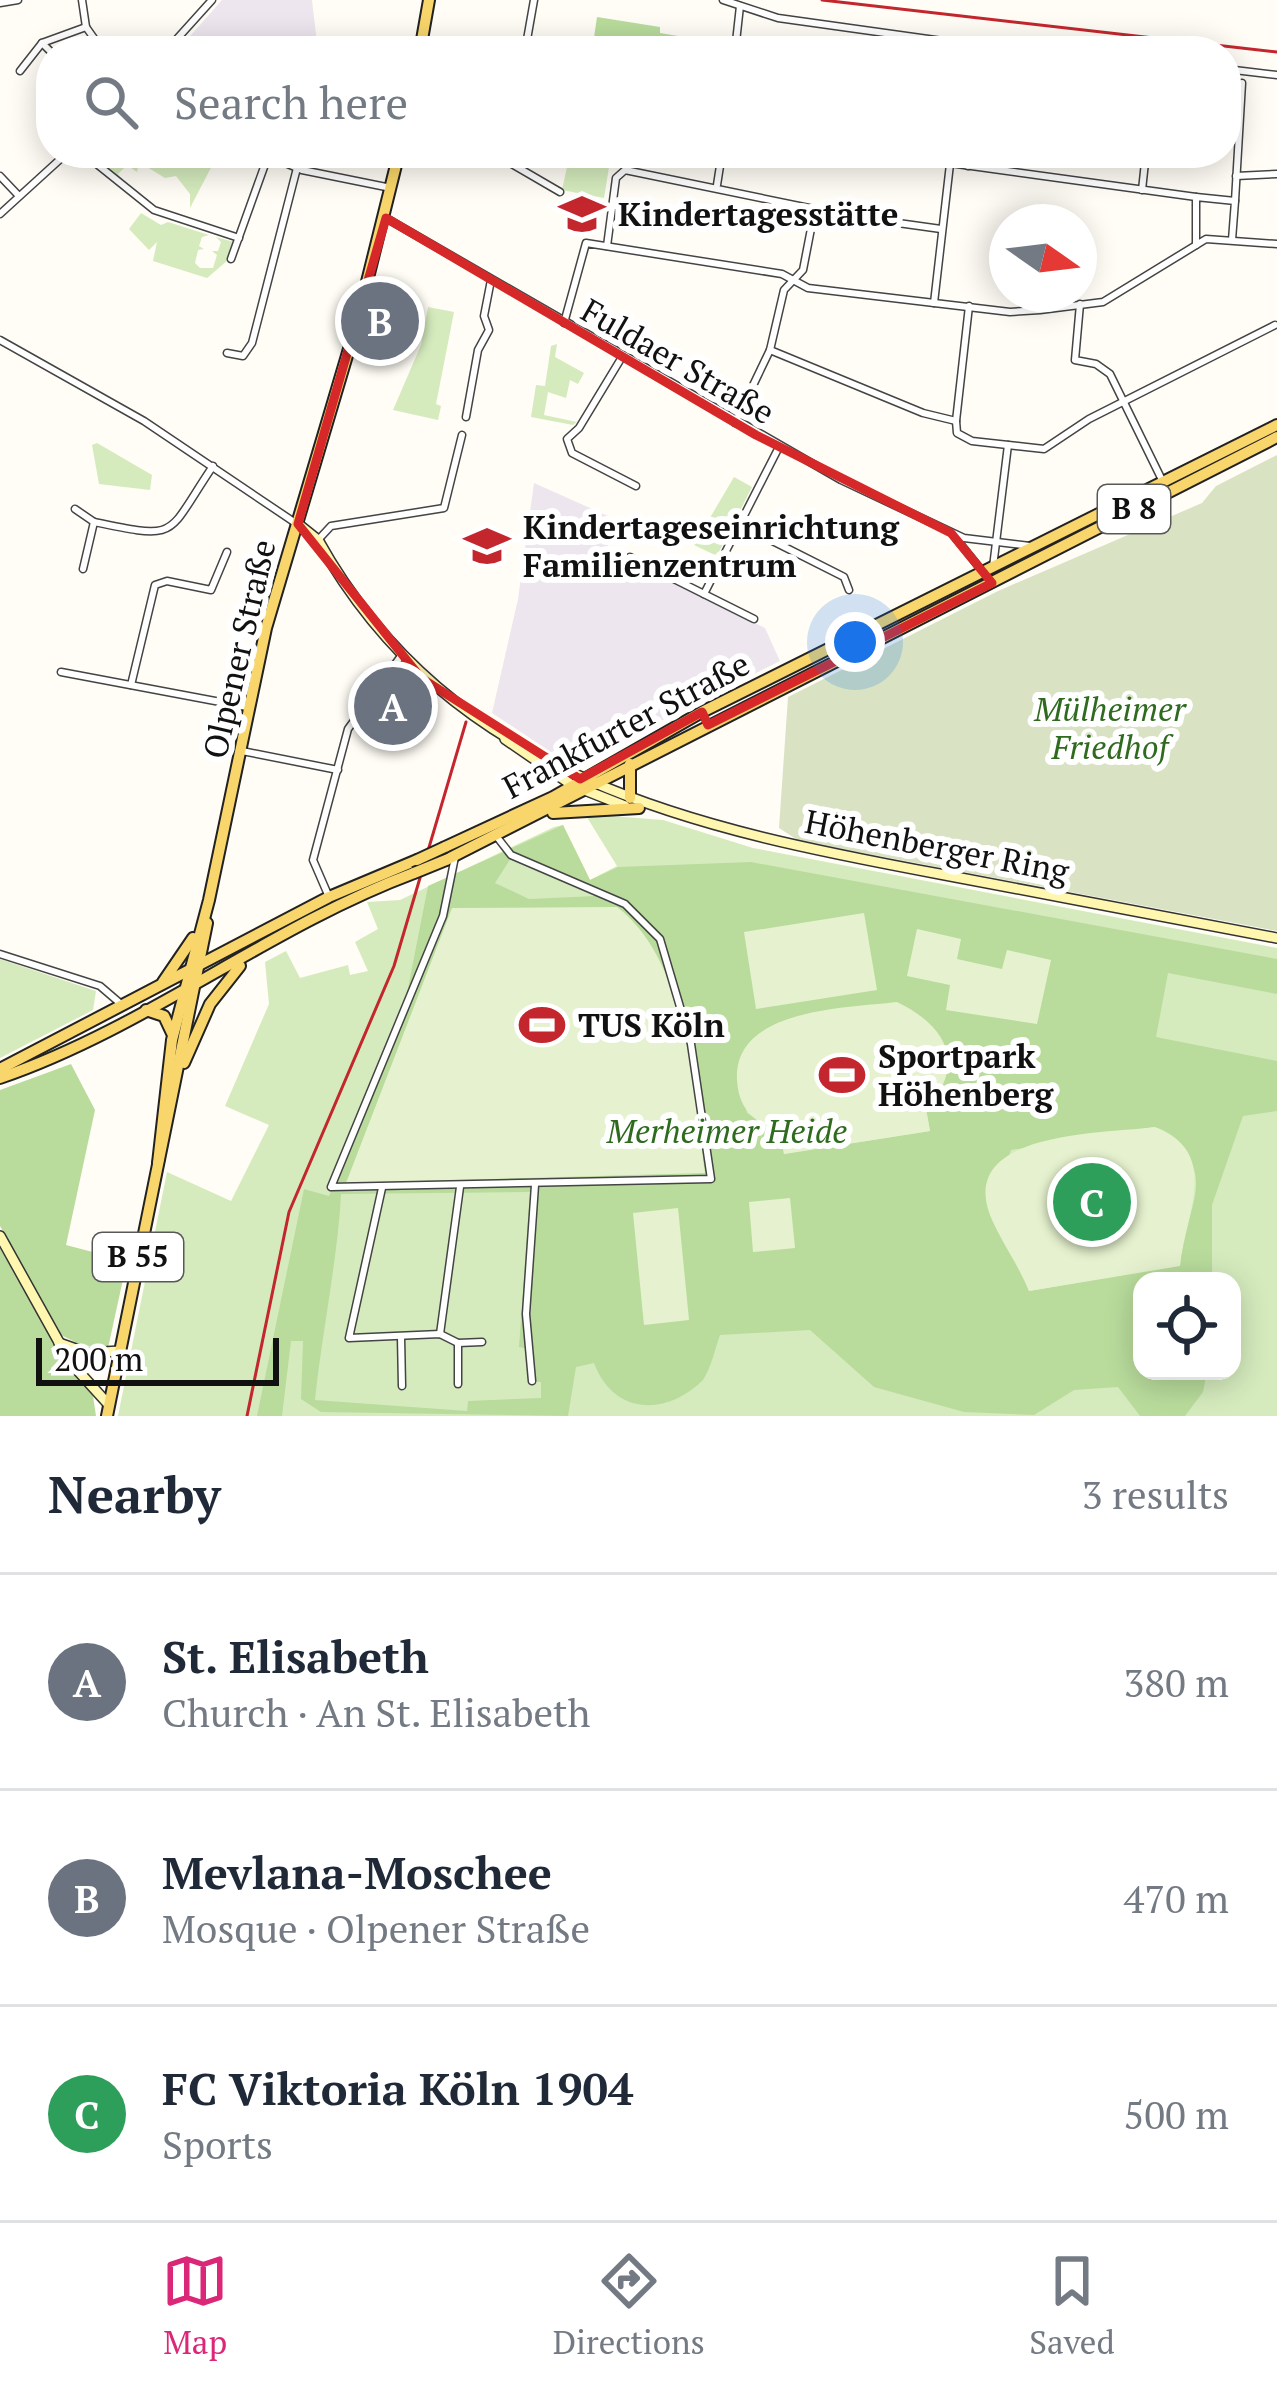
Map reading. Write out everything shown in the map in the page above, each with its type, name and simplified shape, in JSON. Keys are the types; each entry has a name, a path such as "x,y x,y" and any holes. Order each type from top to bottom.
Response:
{"main road":[{"path":"423,36 429,0"},
{"name":"Olpener Straße","path":"193,968 272,606 386,218 396,168"},
{"name":"Frankfurter Straße","path":"450,852 497,837 544,814 582,785 702,712 1277,425"},
{"name":"Frankfurter Straße","path":"0,1074 73,1049 359,895 630,764 1277,437"},
{"path":"702,712 708,725"},
{"path":"544,814 635,803 630,764"},
{"name":"Frankfurter Straße","path":"0,1074 329,897 416,867"},
{"path":"162,983 202,927 219,941 237,946"},
{"path":"176,1078 221,986 266,947"},
{"name":"B 55","path":"158,1163 172,1040 193,968"},
{"name":"B 55","path":"108,1410 176,1078 188,988"},
{"path":"146,1010 164,1016 172,1040"}],"street":[{"path":"0,3 18,0"},
{"path":"82,0 86,27 92,36"},
{"path":"180,36 212,0"},
{"path":"528,36 534,0"},
{"path":"723,0 778,18 893,36"},
{"path":"737,36 740,7"},
{"path":"61,36 86,27"},
{"path":"20,71 36,51"},
{"path":"1241,71 1277,75"},
{"path":"1241,98 1242,82"},
{"path":"0,214 51,168"},
{"path":"102,168 154,210 239,238"},
{"path":"232,259 261,168"},
{"path":"227,353 244,355 252,343 297,168 392,188"},
{"path":"519,168 560,192"},
{"path":"717,185 720,168"},
{"path":"934,303 949,168"},
{"path":"982,168 1235,201"},
{"path":"1142,190 1144,168"},
{"path":"1232,240 1237,168"},
{"path":"607,247 617,175 625,170 941,229"},
{"path":"1236,176 1277,174"},
{"path":"0,176 20,196"},
{"path":"1196,197 1196,245"},
{"path":"735,423 770,350 784,290 803,270 815,208"},
{"name":"Fuldaer Straße","path":"386,218 779,447 951,533 996,545 1038,546"},
{"path":"1097,303 1206,238 1277,244"},
{"path":"564,323 581,246 794,280 808,288 989,309"},
{"path":"466,418 478,350 489,330 484,316 491,280"},
{"path":"969,306 957,433 972,441 1044,449 1059,436 1275,325"},
{"path":"1079,312 1073,356 1078,362 1106,368 1163,482"},
{"path":"0,340 213,466 298,524"},
{"path":"770,350 923,413 956,421"},
{"path":"622,358 580,428 567,439 572,453 636,486"},
{"path":"318,540 331,526 445,507 463,435"},
{"path":"992,583 988,569 996,545 1008,445"},
{"path":"704,594 779,447"},
{"path":"75,509 94,522 158,535 171,528 213,466"},
{"path":"83,569 94,522"},
{"name":"Höhenberger Ring","path":"298,524 318,540 401,656 467,711 582,785 772,843 1277,938"},
{"path":"739,524 844,577 849,590"},
{"name":"Fuldaer Straße","path":"951,533 988,569"},
{"path":"131,686 155,585 167,581 212,590 227,552"},
{"path":"630,557 754,619"},
{"path":"329,897 313,860 352,722 401,656"},
{"path":"61,672 250,708"},
{"path":"242,751 338,770"},
{"path":"450,852 456,875 443,916 331,1187 711,1179 691,1044 660,939 635,910 511,855 497,837"},
{"path":"0,954 100,986 112,1001 124,1005"},
{"path":"532,1381 526,1314 535,1185"},
{"path":"440,1334 460,1187"},
{"path":"382,1188 349,1338 440,1334 458,1342 482,1342"},
{"path":"0,1236 59,1343 108,1410"},
{"path":"401,1336 402,1386"},
{"path":"458,1342 458,1384"},
{"path":"59,1343 87,1352 120,1351"}],"highlighted area":[{"path":"386,218 756,435 951,533 992,583 708,725 702,712 580,779 421,678 298,524"}],"shaded area":[{"path":"222,0 312,0 316,36 190,36"},
{"path":"534,483 617,520 607,549 765,628 780,661 572,766 492,713 518,599"}],"green space":[{"path":"597,17 660,27 660,33 678,36 594,36"},
{"path":"106,168 124,168 118,174 128,187"},
{"path":"149,168 211,168 190,208 190,194 176,176 165,178"},
{"path":"567,168 609,168 604,198 562,190"},
{"path":"141,213 161,225 168,222 209,235 202,237 199,246 204,249 198,250 195,263 200,268 213,268 217,255 212,251 218,251 221,242 216,237 234,242 228,260 207,278 153,261 157,242 149,250 129,229"},
{"path":"428,307 454,312 436,404 441,406 438,420 393,410 421,345"},
{"path":"557,344 555,357 584,373 578,384 570,380 566,398 548,392 544,415 577,422 573,425 531,417 536,385 545,386 551,346"},
{"path":"97,443 152,475 150,490 99,484 92,445"},
{"name":"Mülheimer Friedhof","path":"1277,455 1277,931 799,841 779,828 788,697 998,591 1202,503 1216,486"},
{"path":"734,477 752,487 717,556 694,545"},
{"name":"Merheimer Heide","path":"585,814 663,820 753,848 1277,948 1277,1416 118,1416 167,1172 231,1201 269,1125 225,1106 269,1004 265,962 286,951 300,978 348,965 350,975 368,971 355,942 378,929 367,902 400,900 554,827 563,825 590,880 617,866"},
{"name":"Merheimer Heide","path":"563,825 590,880 618,867 751,862 1277,959 1277,994 1168,973 1156,1037 1277,1061 1277,1111 1243,1116 1212,1205 1212,1272 1139,1272 1180,1265 1196,1188 1189,1158 1154,1127 1011,1150 990,1215 1013,1250 1029,1291 1133,1273 1133,1380 1205,1380 1203,1392 1185,1416 1140,1416 1118,1387 1074,1390 1034,1415 964,1412 874,1387 810,1330 720,1335 703,1380 674,1400 658,1404 642,1405 614,1393 594,1363 576,1367 568,1416 321,1412 301,1399 303,1341 291,1341 282,1416 257,1416 304,1189 329,1196 400,1029 428,886","holes":["511,858 596,896 529,899 495,883","737,1071 941,1093 926,1109 930,1131 784,1154 781,1134 747,1113","530,1192 519,1347 528,1349 530,1381 541,1382 541,1398 468,1401 467,1411 315,1400 341,1194"]},
{"name":"TUS Köln","path":"617,907 641,931 673,993 691,1067 705,1173 346,1183 452,908"},
{"path":"864,913 877,990 756,1009 744,932"},
{"path":"917,929 961,939 957,959 1002,969 1007,950 1051,960 1037,1024 946,1010 950,985 907,976"},
{"path":"0,959 96,991 93,1010 0,1058"},
{"name":"Sportpark Höhenberg","path":"897,1002 928,1023 946,1048 946,1077 926,1109 930,1131 784,1154 780,1134 750,1114 738,1091 741,1056 753,1038 797,1016"},
{"path":"71,1064 95,1110 66,1245 127,1261 108,1348 81,1345 61,1335 0,1226 0,1090"},
{"path":"1155,1127 1176,1138 1188,1152 1194,1187 1180,1266 1029,1291 990,1215 986,1187 995,1166 1015,1152 1072,1136"},
{"path":"790,1198 795,1248 753,1252 749,1202"},
{"path":"678,1208 689,1320 644,1325 633,1213"},
{"path":"0,1248 62,1358 93,1396 96,1416 0,1416"}],"tram line":[{"path":"247,1416 289,1212 394,966 466,722"}],"railway":[{"path":"822,0 1137,36"},
{"path":"1241,48 1277,52"}],"place":[{"name":"Kindertagesstätte","path":"582,214"},
{"name":"Mevlana-Moschee","path":"380,321"},
{"name":"Kindertageseinrichtung Familienzentrum","path":"487,546"},
{"name":"St. Elisabeth","path":"393,706"},
{"name":"TUS Köln","path":"542,1025"},
{"name":"Sportpark Höhenberg","path":"842,1075"},
{"name":"FC Viktoria Köln 1904","path":"1092,1202"}]}
